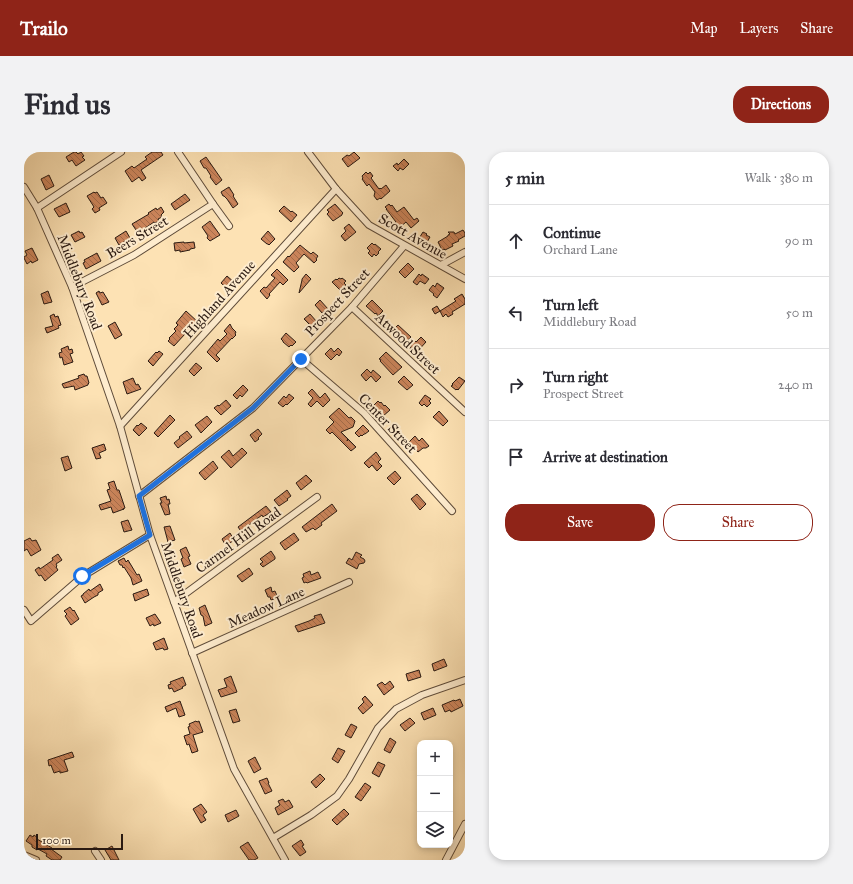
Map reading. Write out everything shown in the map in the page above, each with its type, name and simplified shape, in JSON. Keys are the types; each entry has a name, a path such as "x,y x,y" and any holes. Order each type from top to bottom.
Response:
{"street":[{"path":"37,208 121,152"},
{"path":"178,152 229,226"},
{"name":"Scott Avenue","path":"308,152 336,189 369,225 465,279"},
{"name":"Middlebury Road","path":"24,187 37,208 72,287 120,426 150,535 234,769 285,860"},
{"name":"Highland Avenue","path":"120,426 336,189"},
{"name":"Beers Street","path":"72,287 134,254 213,204"},
{"name":"Prospect Street","path":"139,496 253,408 352,307 404,246"},
{"path":"441,265 465,252"},
{"name":"Atwood Street","path":"352,307 465,412"},
{"name":"Center Street","path":"301,359 364,412 452,511"},
{"name":"Carmel Hill Road","path":"174,602 317,497"},
{"path":"24,610 31,621 82,576 150,535"},
{"name":"Meadow Lane","path":"192,653 349,582"},
{"path":"272,838 312,815 337,796 378,728 396,708 422,695 465,680"},
{"path":"446,860 465,824"},
{"path":"95,851 101,860"},
{"path":"24,855 36,860"}],"building":[{"path":"74,152 78,154 81,152 84,156 82,157 85,160 76,166 72,160 69,162 66,157"},
{"path":"152,152 161,152 163,155 141,170 146,178 142,181 139,177 132,182 125,171 132,166 134,168 147,159 145,157"},
{"path":"354,152 360,158 348,167 342,159"},
{"path":"206,157 222,180 216,185 200,161"},
{"path":"404,159 409,164 403,170 400,168 398,171 393,166 397,163 398,165"},
{"path":"366,172 368,174 370,172 373,176 371,178 379,189 386,185 390,191 381,199 380,198 377,200 374,196 375,192 369,184 367,186 362,179 362,176"},
{"path":"49,175 54,186 46,190 41,179"},
{"path":"229,187 238,204 233,208 221,192"},
{"path":"97,192 101,198 103,197 107,203 99,208 100,210 95,213 92,209 94,207 87,196"},
{"path":"185,194 190,200 175,210 171,204"},
{"path":"66,203 70,212 59,217 54,209"},
{"path":"335,204 343,213 333,221 327,214 329,212 327,210"},
{"path":"389,204 391,206 392,205 397,212 404,207 414,220 417,218 419,221 411,228 406,222 398,229 394,223 396,222 385,207"},
{"path":"284,206 297,215 291,222 279,211"},
{"path":"161,207 164,212 161,215 162,217 158,219 159,221 154,222 138,233 132,224 156,208 157,210"},
{"path":"210,221 220,235 210,241 202,227"},
{"path":"349,224 356,232 345,241 341,236 346,231 344,228"},
{"path":"463,230 465,236 452,244 453,246 442,250 438,242 450,234 448,232 454,232 455,234"},
{"path":"79,231 80,233 82,232 85,237 75,242 71,235"},
{"path":"126,231 130,238 119,245 115,238"},
{"path":"268,231 275,239 269,245 261,239"},
{"path":"423,232 430,237 426,244 418,240"},
{"path":"194,242 195,248 180,252 180,250 175,251 174,243"},
{"path":"372,243 381,249 376,256 374,254 372,257 368,253 370,251 367,248"},
{"path":"300,245 311,254 313,252 318,256 314,263 304,254 296,263 299,267 294,272 283,262"},
{"path":"32,248 38,260 32,263 31,261 27,264 24,258 27,255 25,251"},
{"path":"97,253 101,261 86,269 83,263 85,262 84,260"},
{"path":"408,263 414,269 405,278 399,272"},
{"path":"277,269 288,280 283,285 280,282 269,294 270,295 267,299 260,291 264,287 266,288 275,278 271,275"},
{"path":"306,274 311,279 299,293 302,279"},
{"path":"419,274 421,276 422,274 429,279 425,284 420,281 417,285 413,282"},
{"path":"227,276 235,283 229,290 221,283"},
{"path":"339,278 346,281 344,283 346,285 341,291 332,282"},
{"path":"437,283 444,288 437,298 429,290 433,285 435,287"},
{"path":"48,291 52,302 44,304 41,294"},
{"path":"99,291 100,293 103,292 109,302 102,305 96,293"},
{"path":"462,294 465,299 465,304 452,312 453,314 448,317 446,314 443,317 440,311 456,301 454,299"},
{"path":"320,300 328,309 322,313 315,305"},
{"path":"372,300 383,311 378,316 366,306"},
{"path":"437,306 440,311 435,314 432,309"},
{"path":"186,311 199,323 194,329 193,328 186,335 185,334 174,346 168,341 170,339 169,338 176,331 174,329 178,325 176,323"},
{"path":"54,314 55,317 58,316 61,325 58,326 59,328 47,333 45,328 53,326 50,316"},
{"path":"310,314 317,322 312,327 304,319"},
{"path":"115,322 122,335 115,339 108,326"},
{"path":"230,324 236,332 236,335 216,355 220,359 217,362 207,352 218,339 220,341 227,334 224,331"},
{"path":"398,325 411,337 404,344 399,340 401,338 393,330"},
{"path":"286,333 296,342 289,347 281,339"},
{"path":"421,337 426,342 415,354 410,349 413,339 416,342"},
{"path":"68,346 69,350 72,349 73,353 70,354 73,362 64,365 62,357 60,358 59,353 62,352 61,349"},
{"path":"331,348 334,352 338,348 342,352 339,356 337,354 331,360 325,354"},
{"path":"159,351 163,354 153,366 148,361 156,352 157,353"},
{"path":"386,352 402,367 393,375 379,359"},
{"path":"196,363 202,368 194,376 189,371"},
{"path":"367,369 371,373 373,370 381,377 376,382 371,376 366,381 361,375"},
{"path":"84,374 87,376 89,383 88,385 75,390 74,386 64,388 62,384 79,378 78,376"},
{"path":"404,376 413,385 407,390 398,382"},
{"path":"459,377 465,381 458,390 456,390 451,386"},
{"path":"133,378 136,385 138,384 141,389 127,394 123,382"},
{"path":"243,385 248,390 242,397 240,395 237,399 233,395"},
{"path":"312,389 320,398 325,393 330,400 323,407 317,401 311,407 308,404 313,398 308,393"},
{"path":"289,394 294,398 283,407 278,403 284,396 286,398"},
{"path":"425,395 431,399 429,401 431,403 427,407 424,404 422,406 419,403"},
{"path":"226,400 231,406 221,415 214,408"},
{"path":"378,401 390,410 382,417 371,408"},
{"path":"339,408 349,418 351,417 355,421 353,427 341,432 356,447 351,451 332,432 330,434 326,430 334,422 329,417"},
{"path":"439,411 448,421 443,426 433,417"},
{"path":"170,415 175,420 158,437 154,433"},
{"path":"207,416 212,422 201,433 195,425"},
{"path":"141,423 147,428 139,436 133,430"},
{"path":"363,425 369,431 359,437 355,433"},
{"path":"258,429 262,434 255,442 250,435"},
{"path":"187,431 192,437 178,448 174,443"},
{"path":"415,436 419,441 422,438 429,446 418,452 409,442"},
{"path":"104,444 106,450 99,453 101,458 96,459 92,448"},
{"path":"242,448 247,453 231,468 221,457 229,450 233,456"},
{"path":"376,452 381,459 378,462 382,466 377,471 372,465 369,468 364,463"},
{"path":"68,456 72,468 65,471 61,458"},
{"path":"213,461 218,468 205,480 199,473"},
{"path":"395,471 401,478 394,485 387,478"},
{"path":"306,475 312,481 301,490 296,483"},
{"path":"114,481 117,490 119,490 125,508 113,513 111,507 101,510 99,505 111,501 107,490 110,489 108,483"},
{"path":"287,490 291,496 279,506 274,500"},
{"path":"417,494 426,504 420,510 411,499"},
{"path":"166,496 167,500 169,499 170,504 168,504 170,514 165,515 160,503 162,503 160,498"},
{"path":"332,504 337,511 321,523 322,525 315,530 313,528 306,532 302,527"},
{"path":"266,506 271,512 263,517 262,515 249,525 251,528 243,534 238,527"},
{"path":"128,520 132,530 124,532 121,522"},
{"path":"170,526 175,540 168,542 164,527"},
{"path":"230,533 234,540 226,546 222,539"},
{"path":"294,533 299,540 285,550 280,543"},
{"path":"30,538 32,541 36,540 41,550 31,556 27,549 24,551 24,541"},
{"path":"186,547 190,556 188,557 191,564 184,567 180,550"},
{"path":"271,551 275,559 263,567 260,564 263,562 260,559"},
{"path":"356,552 362,555 360,557 365,561 364,563 359,564 357,569 346,563 349,558 352,560"},
{"path":"58,554 62,560 56,564 58,570 45,581 35,570 39,567 40,569 53,560 52,558"},
{"path":"124,558 126,562 128,560 137,575 139,574 142,581 133,585 131,578 118,561"},
{"path":"249,568 253,574 242,582 237,576"},
{"path":"310,571 311,575 318,572 321,578 304,583 302,578 304,577 303,574"},
{"path":"100,584 103,590 85,603 81,596 89,589 90,591"},
{"path":"271,587 272,592 275,591 278,598 271,600 270,597 268,597 265,590"},
{"path":"147,589 149,595 135,601 133,594"},
{"path":"205,605 212,623 205,626 203,616 201,615 199,608"},
{"path":"70,607 73,611 74,610 79,619 71,625 65,616 67,614 64,611"},
{"path":"155,614 161,623 150,626 146,618"},
{"path":"321,614 325,623 298,632 295,626 309,621 315,618 314,616"},
{"path":"164,638 168,649 164,650 163,648 156,650 153,643"},
{"path":"444,659 447,666 434,671 432,664"},
{"path":"419,670 421,677 408,681 406,674"},
{"path":"231,676 237,692 221,697 218,690 227,687 224,679"},
{"path":"183,677 186,685 182,687 183,688 174,692 172,688 169,689 168,685 171,684 170,682"},
{"path":"390,681 394,687 384,695 377,685 382,682 385,685"},
{"path":"365,696 373,705 363,714 358,708 364,702 362,699"},
{"path":"460,699 463,706 451,712 450,710 445,712 442,705"},
{"path":"180,701 185,715 179,717 176,708 167,712 165,707"},
{"path":"433,708 436,715 424,720 421,713"},
{"path":"236,709 240,721 233,723 229,711"},
{"path":"410,718 415,723 405,731 400,725"},
{"path":"199,721 203,732 193,735 198,751 192,753 184,736 190,734 188,727 190,726 189,724"},
{"path":"351,724 357,727 351,738 345,735"},
{"path":"390,738 396,742 390,753 384,750"},
{"path":"338,748 345,751 338,763 332,759"},
{"path":"72,752 74,757 64,760 68,771 54,773 51,765 49,766 48,760"},
{"path":"255,757 261,769 254,773 248,761"},
{"path":"378,762 385,765 379,777 372,773"},
{"path":"320,774 325,779 316,788 311,782"},
{"path":"267,778 272,791 265,794 259,781"},
{"path":"365,783 371,787 361,801 355,797"},
{"path":"283,799 285,802 289,800 293,807 278,815 275,808 280,805 278,801"},
{"path":"201,804 207,812 203,815 206,820 201,823 193,809"},
{"path":"344,809 349,814 337,825 332,820"},
{"path":"236,810 239,816 228,822 225,815"},
{"path":"30,835 33,837 34,835 38,838 37,839 52,848 51,849 62,857 60,860 52,860 46,856 47,854 32,847 32,845 26,841"},
{"path":"301,840 304,845 302,846 306,852 300,856 292,846"},
{"path":"248,842 258,858 254,860 249,860 240,847"},
{"path":"112,846 119,860 111,860 105,850"}],"route":[{"path":"82,576 150,535 139,496 253,408 301,359"}]}
